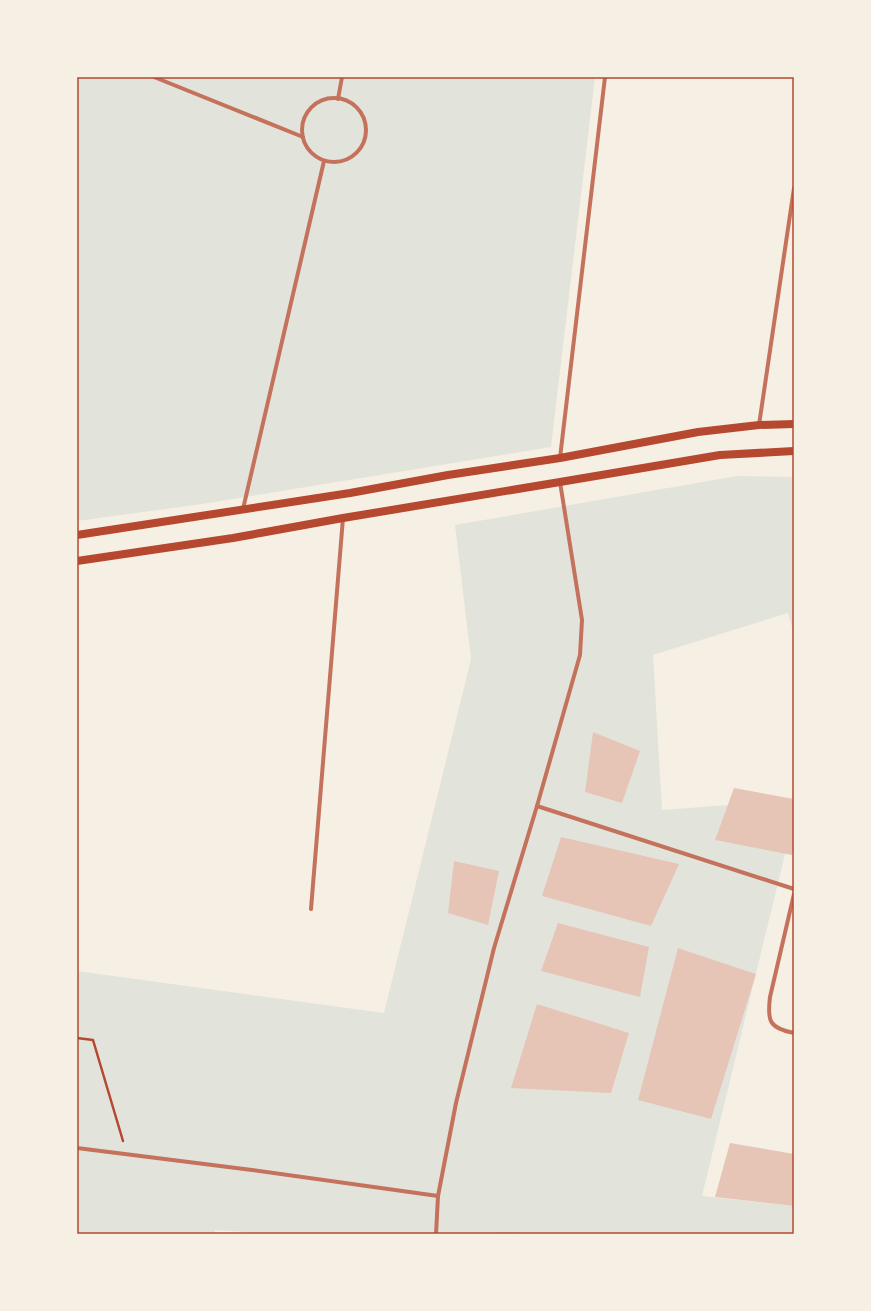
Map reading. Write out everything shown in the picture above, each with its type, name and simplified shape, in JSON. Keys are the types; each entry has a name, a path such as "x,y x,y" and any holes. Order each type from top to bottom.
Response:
{"main road":[{"path":"77,535 350,493 448,475 560,458 698,432 759,425 794,424"},
{"path":"77,561 233,538 720,454 794,451"}],"street":[{"path":"154,77 303,137"},
{"path":"338,99 342,77"},
{"path":"560,458 605,77"},
{"path":"338,99 345,101 358,109 365,122 365,137 362,144 353,156 339,162 324,161 310,152 304,143 302,129 303,121 311,109 323,100 338,99"},
{"path":"243,509 324,161"},
{"path":"759,425 794,188"},
{"path":"436,1234 438,1196 456,1103 494,948 537,806 580,655 582,620 560,482"},
{"path":"311,909 343,518"},
{"path":"537,806 794,889"},
{"path":"794,894 770,997 768,1013 774,1026 794,1034"},
{"path":"77,1148 438,1196"}],"path":[{"path":"77,1038 93,1040 128,1155"}],"shaded area":[{"path":"77,77 595,77 551,447 202,504 77,521"},
{"path":"737,476 794,477 794,634 788,613 653,655 662,810 794,800 794,817 702,1196 794,1206 794,1234 274,1234 215,1230 215,1234 77,1234 77,971 384,1013 471,659 455,525"}],"building":[{"path":"593,732 640,751 622,803 585,792"},
{"path":"734,788 794,799 794,844 792,855 715,840"},
{"path":"561,837 679,864 651,926 542,896"},
{"path":"454,861 499,871 488,925 448,913"},
{"path":"558,923 649,947 640,997 541,971"},
{"path":"678,948 756,974 711,1119 638,1100"},
{"path":"537,1004 629,1033 611,1093 511,1088"},
{"path":"730,1143 794,1154 794,1206 715,1197"},
{"path":"499,1232 527,1233 527,1234 498,1234"}]}
